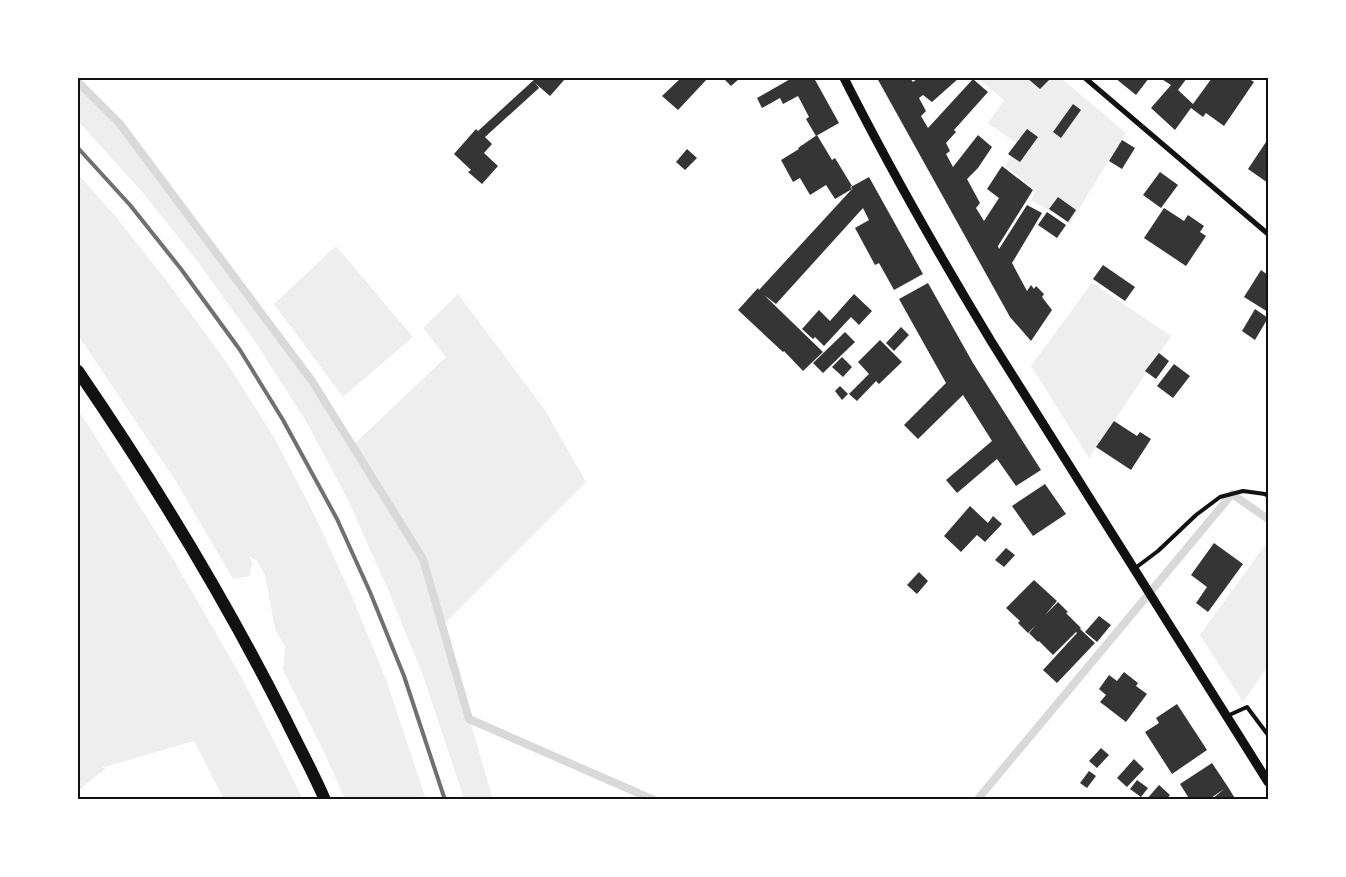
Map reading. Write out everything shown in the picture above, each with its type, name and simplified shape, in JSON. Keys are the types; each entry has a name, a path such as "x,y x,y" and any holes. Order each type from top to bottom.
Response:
{"main road":[{"path":"78,371 152,483 212,582 266,680 325,800"}],"street":[{"path":"844,78 948,270 1268,782"},
{"path":"1085,78 1268,234"}],"lane":[{"path":"1134,569 1158,551 1196,515 1220,497 1243,491 1268,496"},
{"path":"1227,716 1247,707 1268,735"}],"shaded area":[{"path":"78,78 120,124 312,381 352,446 446,357 423,328 458,294 545,410 586,482 442,626 493,799 464,799 421,670 386,585 348,500 306,421 254,340 195,258 143,193 78,121"},
{"path":"978,78 1061,78 1126,133 1070,223 1031,200 1036,190 1005,166 1019,145 988,123 1004,100"},
{"path":"78,174 116,217 166,280 225,360 275,439 315,516 353,599 387,682 426,799 345,799 326,756 283,670 285,647 275,629 265,575 257,561 249,556 252,562 250,576 233,579 177,483 78,335"},
{"path":"336,246 413,337 343,397 274,304"},
{"path":"1092,283 1171,336 1089,458 1031,366"},
{"path":"78,410 172,557 244,682 303,799 224,799 194,741 101,768 106,768 78,791"},
{"path":"1268,541 1268,666 1243,702 1200,635"}],"building":[{"path":"536,78 565,79 550,96 535,83 539,88 485,137 492,144 484,153 498,166 482,184 468,172 471,170 454,154 476,129 478,131"},
{"path":"681,78 708,78 678,110 662,96"},
{"path":"723,78 738,78 739,79 731,86"},
{"path":"792,78 814,78 839,123 816,136 806,119 809,117 798,96 783,104 780,98 762,108 757,98"},
{"path":"877,78 910,78 913,82 918,78 959,78 932,102 923,95 919,98 926,111 921,116 928,128 973,79 988,92 954,130 956,132 946,143 950,151 946,154 953,167 978,135 992,147 978,168 967,179 980,203 976,208 984,221 999,198 987,189 1002,166 1033,190 998,246 999,249 1027,205 1042,213 1012,263 1027,291 1031,285 1034,289 1036,286 1044,294 1042,297 1052,310 1031,341 1010,317"},
{"path":"1027,78 1051,78 1040,89"},
{"path":"1115,78 1149,78 1136,95"},
{"path":"1160,78 1187,78 1178,90 1193,104 1212,78 1248,78 1254,82 1224,126 1206,113 1203,117 1191,108 1175,130 1151,108 1171,85"},
{"path":"1073,104 1081,110 1061,138 1053,132"},
{"path":"1027,129 1038,137 1020,162 1008,154"},
{"path":"817,135 832,160 835,158 852,186 850,187 852,189 835,199 826,185 810,195 800,178 793,182 781,160"},
{"path":"1268,139 1268,183 1248,169"},
{"path":"1122,140 1135,148 1122,169 1109,161"},
{"path":"687,149 697,158 685,170 676,162"},
{"path":"1160,172 1178,185 1161,208 1143,195"},
{"path":"869,177 923,274 894,290 879,263 875,265 855,228 869,220 863,208 776,304 764,295 823,352 803,371 784,351 738,310 853,190 851,187"},
{"path":"1058,197 1076,210 1068,222 1049,209"},
{"path":"1164,208 1184,221 1188,215 1204,226 1200,232 1206,236 1186,266 1144,238"},
{"path":"1047,212 1066,225 1057,238 1038,225"},
{"path":"1103,265 1135,287 1125,301 1093,279"},
{"path":"1261,270 1268,275 1268,312 1244,297"},
{"path":"928,283 973,363 1041,470 1016,486 997,459 957,493 946,480 992,441 963,395 918,439 904,425 946,383 899,299"},
{"path":"854,294 872,311 859,325 851,317 824,346 815,337 813,339 802,329 819,310 830,321"},
{"path":"1255,309 1268,318 1255,340 1242,331"},
{"path":"901,327 909,335 894,351 886,343"},
{"path":"845,332 855,342 823,373 813,363"},
{"path":"880,340 902,362 879,384 876,381 857,401 849,394 869,374 858,362"},
{"path":"1159,353 1169,361 1156,379 1145,371"},
{"path":"842,357 852,367 843,377 832,367"},
{"path":"1174,364 1190,376 1173,398 1157,386"},
{"path":"840,386 848,394 842,400 835,391"},
{"path":"1114,421 1137,436 1140,432 1151,439 1131,470 1096,447"},
{"path":"1045,484 1066,514 1033,536 1012,506"},
{"path":"970,506 988,523 993,516 1002,524 985,542 977,535 961,552 944,536"},
{"path":"1214,543 1243,564 1208,612 1196,603 1207,587 1191,575"},
{"path":"1006,548 1015,555 1004,567 995,560"},
{"path":"919,572 928,581 917,594 907,585"},
{"path":"1034,580 1057,601 1045,615 1058,602 1080,629 1095,643 1057,683 1043,670 1077,633 1053,655 1029,633 1036,625 1028,633 1018,623 1020,621 1006,608"},
{"path":"1099,616 1111,625 1097,642 1085,632"},
{"path":"1124,672 1138,683 1136,686 1147,694 1126,722 1100,702 1106,695 1099,689 1109,675 1117,681"},
{"path":"1177,704 1207,750 1172,774 1145,732 1159,723 1156,718"},
{"path":"1101,748 1109,755 1097,768 1089,761"},
{"path":"1134,759 1144,769 1127,787 1117,778"},
{"path":"1212,763 1236,800 1211,800 1224,789 1208,800 1190,800 1180,784"},
{"path":"1089,771 1096,776 1087,788 1080,783"},
{"path":"1137,780 1148,788 1141,797 1130,789"},
{"path":"1159,785 1170,795 1166,800 1146,800"}],"waterway":[{"path":"78,82 120,124 312,381 423,559 469,719 654,800"},
{"path":"977,800 1232,494 1268,519"}],"railway":[{"path":"78,148 130,205 181,269 240,350 283,420 337,519 370,592 404,676 445,800"}]}
